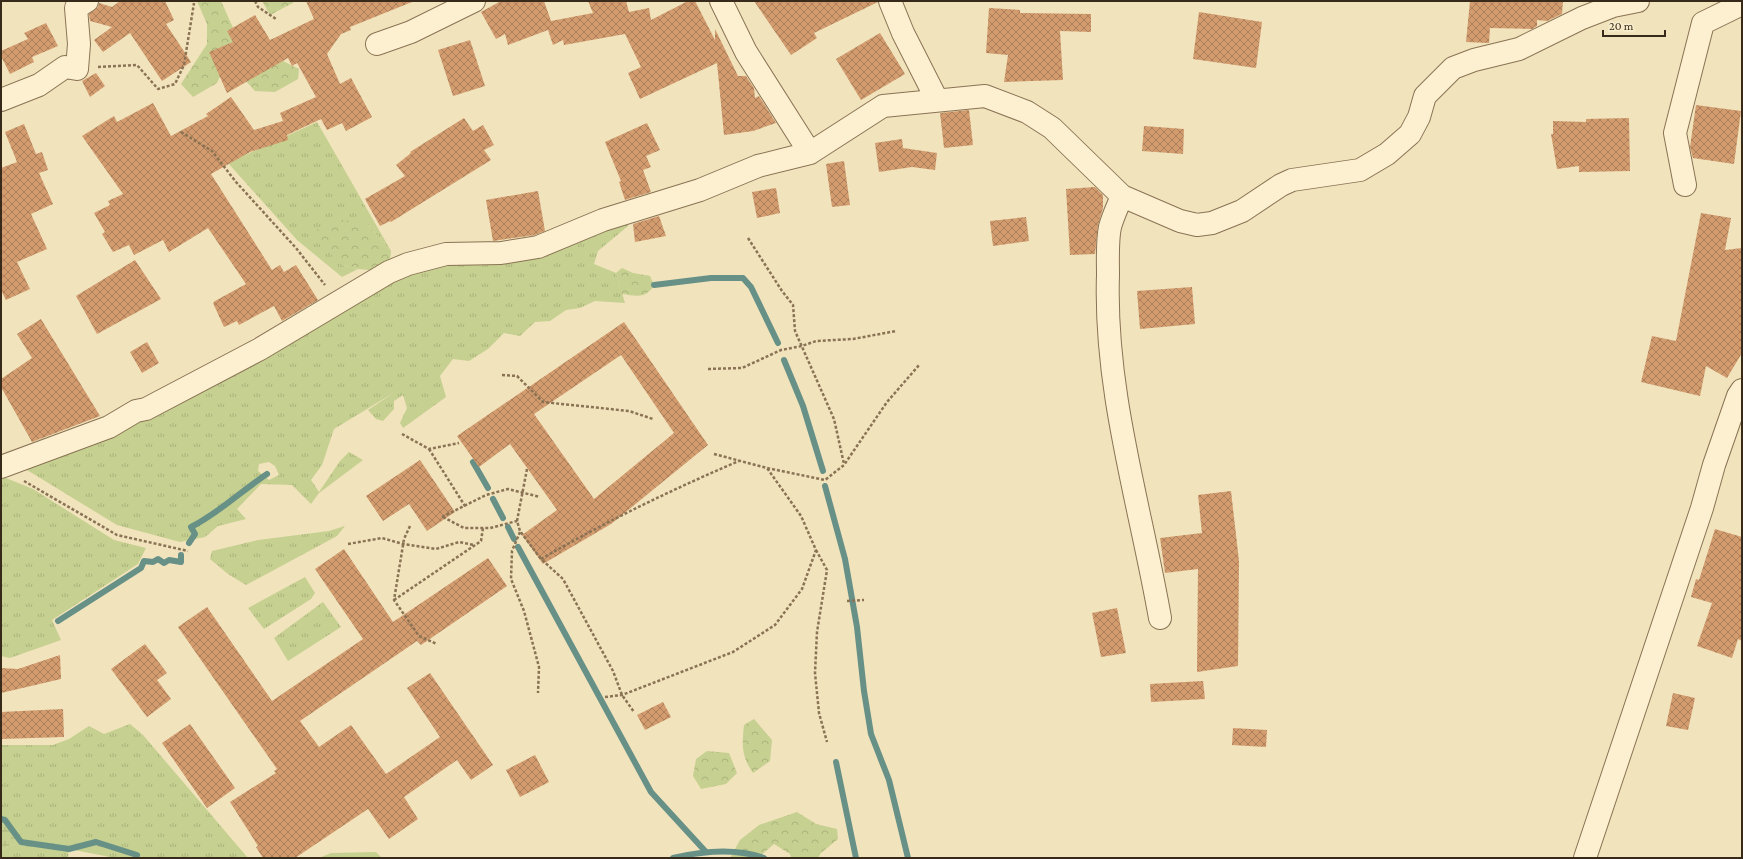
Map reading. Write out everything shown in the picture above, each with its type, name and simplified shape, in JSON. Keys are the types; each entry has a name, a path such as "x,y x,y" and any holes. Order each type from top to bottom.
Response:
{"street":[{"path":"377,44 410,32 474,1"},
{"path":"721,1 746,52 810,153"},
{"path":"890,1 903,33 937,100"},
{"path":"10,472 109,427 136,411 146,409 260,349 338,301 389,272 408,264 446,254 501,253 538,247 603,220 724,181 758,166 810,153 883,106 985,96 1027,112 1052,128 1122,196 1180,221 1197,225 1212,223 1242,211 1276,188 1292,180 1360,170 1387,154 1410,134 1419,117 1425,96 1453,68 1474,60 1519,49 1581,10 1638,1"},
{"path":"1685,185 1675,133 1703,23 1742,2"},
{"path":"1,100 39,85 65,67 77,69 79,3"},
{"path":"1122,196 1110,227 1108,308 1116,398 1160,618"},
{"path":"1585,858 1702,508 1714,465 1738,396 1742,390"}],"path":[{"path":"255,1 258,6 276,19"},
{"path":"77,69 137,65 158,88 175,84 184,65 194,3"},
{"path":"181,132 212,151 236,182 296,248 338,301"},
{"path":"748,238 782,291 793,305 795,331 834,419 844,465"},
{"path":"708,368 742,368 781,350 802,346 816,341 853,339 896,330"},
{"path":"714,454 767,468 825,480 844,465 855,446 887,402 920,364"},
{"path":"502,375 517,376 543,402 629,411 653,419"},
{"path":"402,434 429,449 465,506"},
{"path":"429,449 460,443"},
{"path":"541,559 592,529 678,487 739,460"},
{"path":"767,468 801,516 816,550 827,570 817,632 815,673 819,713 827,742"},
{"path":"527,469 524,494 517,521 520,531 541,559 563,579 613,671 622,695 634,712"},
{"path":"10,472 117,536 188,551"},
{"path":"517,521 490,528 464,528 442,517 486,495 508,489 540,497"},
{"path":"410,526 402,544 394,600 419,636 437,644"},
{"path":"394,600 481,541 483,528"},
{"path":"520,531 512,551 511,579 524,611 539,667 538,693"},
{"path":"348,544 382,538 402,544 436,549 459,542 474,545"},
{"path":"604,697 622,695 733,652 775,626 802,589 816,550"},
{"path":"847,601 864,600"}],"green space":[{"path":"197,1 221,1 234,30 281,60 299,69 298,79 275,92 255,91 236,70 222,72 217,83 193,97 181,84 207,44 207,24"},
{"path":"262,1 294,1 293,3 270,15"},
{"path":"317,122 391,251 366,223 342,265 358,269 342,277 297,240 228,163"},
{"path":"624,214 628,226 598,251 594,264 616,273 625,303 595,301 580,308 566,310 550,321 535,322 520,336 504,333 488,349 469,361 453,359 440,376 446,397 403,428 400,423 407,408 403,395 394,401 394,409 383,421 376,419 368,410 395,392 334,429 322,465 311,480 319,492 340,461 349,452 363,460 319,493 311,504 292,485 261,484 237,509 246,519 218,526 205,537 180,542 117,525 27,470 23,465 119,423 342,291 473,253","holes":["269,462 275,466 279,475 269,480 258,471 259,464"]},
{"path":"343,220 366,223 391,251 389,272 358,269 342,265 312,236 322,224"},
{"path":"622,268 633,273 650,276 654,285 648,293 641,296 622,294 616,273"},
{"path":"1,476 33,489 114,540 146,548 138,564 52,620 61,640 10,658 1,656"},
{"path":"345,526 337,536 246,585 228,574 210,559 212,551 258,540 329,531"},
{"path":"305,577 315,593 311,599 264,629 248,608"},
{"path":"323,602 341,627 288,661 274,638"},
{"path":"754,719 772,740 770,761 753,773 744,756 743,739 744,725"},
{"path":"130,724 143,735 248,858 115,858 69,849 68,858 1,858 1,850 21,842 5,820 1,819 1,745 53,745 69,739 89,726 104,734"},
{"path":"707,751 729,753 737,773 726,784 701,789 693,776 696,759"},
{"path":"797,812 816,824 837,829 838,839 821,853 818,858 791,858 790,854 774,844 758,858 730,858 740,840 759,825"},
{"path":"1,819 5,820 21,842 1,850"},
{"path":"376,852 382,858 319,858 331,853"}],"building":[{"path":"120,1 165,1 174,20 166,24 191,62 162,81 130,33 103,52 94,40 112,27 90,21 89,14 98,7 99,3 112,7"},
{"path":"306,1 412,2 350,27 351,30 341,34 327,54 340,84 351,78 372,117 346,131 342,123 327,130 321,119 287,135 288,140 250,152 211,174 272,270 280,265 284,272 296,265 318,300 282,321 274,306 239,325 237,321 224,327 213,303 246,284 208,228 169,252 163,240 134,255 129,245 113,252 102,234 105,232 94,213 110,205 108,201 123,194 82,136 114,116 117,122 153,103 171,136 208,116 206,114 231,97 254,130 283,121 280,113 316,97 297,63 292,66 288,58 227,93 209,52 233,42 227,31 255,15 270,40 314,19"},
{"path":"501,1 544,1 551,21 593,13 588,1 626,1 629,12 649,8 651,20 688,1 695,1 715,40 715,29 738,76 746,76 754,88 755,98 759,96 776,123 753,131 724,135 717,63 640,99 628,73 641,67 625,34 564,45 563,40 553,45 548,30 508,45 505,34 496,39 481,12"},
{"path":"754,1 878,2 814,33 817,38 791,55"},
{"path":"1470,1 1563,1 1562,14 1547,21 1537,20 1537,26 1532,29 1490,28 1489,43 1466,42"},
{"path":"989,8 1020,10 1020,13 1091,14 1091,32 1060,31 1063,80 1004,82 1008,55 986,53"},
{"path":"1199,12 1262,22 1256,68 1193,59"},
{"path":"46,23 58,46 32,57 34,62 10,74 1,56 1,51 28,39 24,33"},
{"path":"880,33 905,74 861,100 836,59"},
{"path":"470,40 485,86 453,96 438,50"},
{"path":"96,73 105,86 90,97 82,81"},
{"path":"1696,105 1741,111 1734,164 1693,158 1690,147"},
{"path":"969,110 973,145 944,148 940,113"},
{"path":"464,118 473,131 483,125 494,145 484,150 491,160 391,222 390,221 380,226 365,199 405,176 396,165 411,153 410,152"},
{"path":"1629,118 1630,171 1579,172 1579,166 1557,169 1551,134 1553,134 1553,121 1586,122 1586,119"},
{"path":"647,123 660,150 646,156 651,167 643,170 651,192 625,200 619,182 621,181 605,142"},
{"path":"24,124 36,154 42,152 48,170 39,173 53,204 31,214 47,249 17,262 30,289 6,300 1,290 1,168 17,162 5,132"},
{"path":"1144,126 1184,129 1183,154 1142,151"},
{"path":"902,139 903,148 937,153 935,170 912,167 879,172 875,143"},
{"path":"844,161 850,205 832,207 826,164"},
{"path":"1095,187 1103,195 1103,208 1098,225 1095,254 1070,255 1066,189"},
{"path":"776,188 780,213 757,218 752,192"},
{"path":"538,191 545,231 535,235 493,241 486,200"},
{"path":"1701,213 1731,218 1725,250 1742,248 1742,353 1727,378 1706,366 1700,396 1641,382 1652,336 1676,341"},
{"path":"659,216 666,236 635,242 633,224"},
{"path":"1026,217 1029,241 993,246 990,221"},
{"path":"135,260 161,299 97,334 76,296"},
{"path":"1192,287 1195,324 1140,329 1137,291"},
{"path":"41,319 100,416 32,442 1,387 1,379 32,358 17,334"},
{"path":"624,322 708,445 611,524 543,564 522,535 557,510 510,444 479,467 457,436","holes":["621,355 674,433 594,499 534,414"]},
{"path":"147,342 159,363 142,373 130,352"},
{"path":"420,460 455,512 427,531 409,504 383,521 366,496"},
{"path":"1231,491 1239,561 1238,666 1197,672 1198,569 1165,573 1160,538 1202,533 1198,495"},
{"path":"1715,529 1742,537 1742,641 1738,639 1732,658 1697,646 1712,603 1691,597 1696,579 1699,580"},
{"path":"344,549 393,622 488,558 507,586 421,645 417,641 300,721 319,747 351,725 386,774 440,737 407,688 430,673 493,765 471,780 457,760 404,797 418,819 389,839 368,809 295,858 263,858 256,847 258,846 230,802 276,773 274,771 277,769 178,627 207,607 272,701 363,639 315,569"},
{"path":"1117,608 1126,653 1101,657 1092,613"},
{"path":"145,644 167,673 157,680 171,699 147,717 111,669"},
{"path":"60,655 61,679 1,693 1,668 18,669"},
{"path":"1203,681 1205,699 1151,702 1150,684"},
{"path":"1673,693 1695,698 1688,730 1666,726"},
{"path":"663,702 671,717 645,730 637,715"},
{"path":"63,709 64,737 1,739 1,712"},
{"path":"190,724 235,788 207,808 162,743"},
{"path":"1233,728 1267,730 1266,747 1232,745"},
{"path":"535,755 549,782 520,797 506,770"}],"waterway":[{"path":"654,285 711,278 743,278 751,287 778,343"},
{"path":"784,360 803,406 823,471"},
{"path":"473,462 488,488"},
{"path":"189,543 195,534 191,527 220,509 267,474"},
{"path":"825,486 845,559 857,627 864,691 871,734 889,780 908,858"},
{"path":"493,499 503,518"},
{"path":"508,527 514,539"},
{"path":"518,547 651,792 706,852"},
{"path":"58,621 141,568 144,561 153,562 158,559 164,563 169,560 181,562 181,555"},
{"path":"836,762 856,858"},
{"path":"1,819 5,820 21,842 69,849 96,842 137,855"},
{"path":"673,858 707,852 742,853 764,858"}]}
